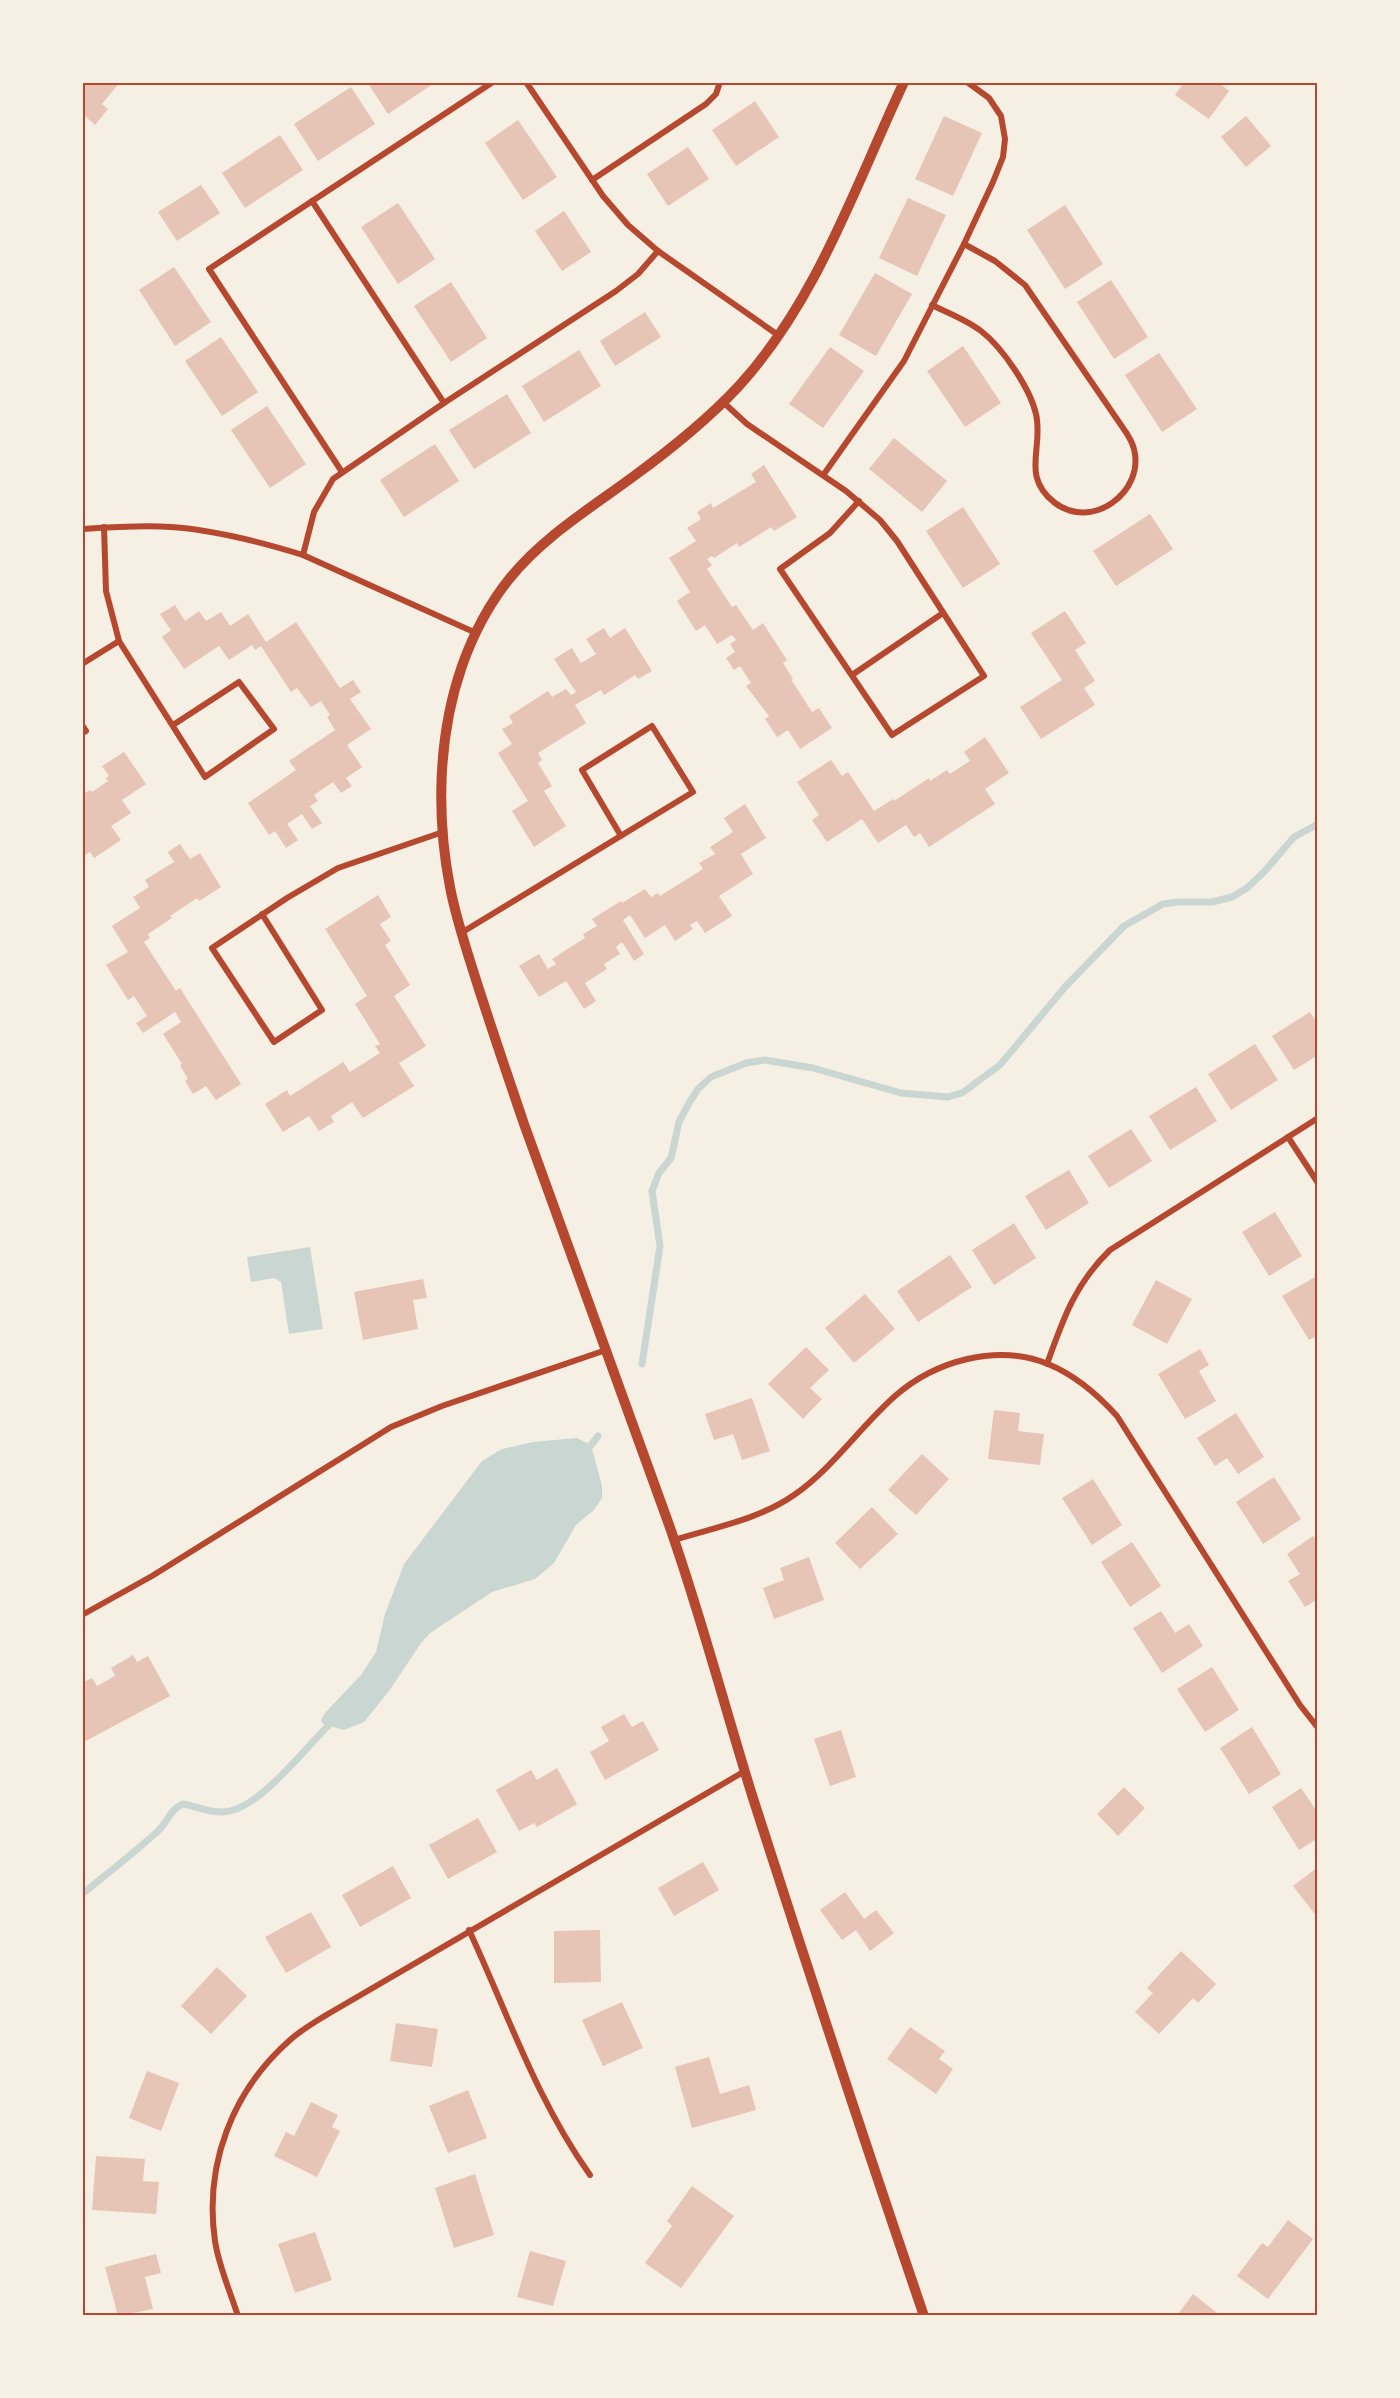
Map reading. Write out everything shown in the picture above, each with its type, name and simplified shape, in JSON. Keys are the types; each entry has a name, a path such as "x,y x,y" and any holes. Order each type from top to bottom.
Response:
{"street":[{"path":"342,472 209,269 493,82"},
{"path":"526,82 616,212 658,250 778,335"},
{"path":"592,180 706,104 716,94 720,82"},
{"path":"904,82 818,270 778,335 750,372 723,402 673,446 543,544 508,581 476,633 460,670 445,742 442,792 443,832 449,883 461,933 498,1049 674,1540 828,2034 924,2316"},
{"path":"824,474 904,361 964,244 1003,157 1005,139 1001,116 989,98 967,82"},
{"path":"312,201 444,402"},
{"path":"933,305 987,336 1024,387 1036,414 1034,465 1040,486 1046,494 1064,508 1076,513 1088,513 1108,506 1124,493 1133,477 1135,457 1131,441 1121,425 1025,285 995,261 964,244"},
{"path":"303,555 314,512 333,479 444,402 616,291 638,274 658,250"},
{"path":"723,402 747,424 824,474 859,501 893,536 984,676 892,735 780,569 830,533 859,501"},
{"path":"104,527 106,591 110,614 119,641 205,777 274,729 239,682 173,725"},
{"path":"82,529 173,527 225,535 303,555 476,633"},
{"path":"852,675 943,613"},
{"path":"82,664 119,641"},
{"path":"82,725 86,731 82,733"},
{"path":"461,933 621,836 693,792 652,726 582,770 621,836"},
{"path":"262,914 322,1010 274,1042 212,948 262,914 338,868 443,832"},
{"path":"1047,1364 1073,1297 1089,1272 1110,1250 1317,1118"},
{"path":"1288,1137 1317,1183"},
{"path":"82,1615 152,1576 391,1427 442,1406 607,1350"},
{"path":"674,1540 754,1515 785,1501 820,1474 897,1395 929,1372 951,1363 984,1356 1014,1356 1047,1364 1062,1370 1090,1390 1110,1409 1128,1432 1293,1695 1317,1728"},
{"path":"238,2316 218,2253 213,2222 217,2159 222,2139 241,2100 275,2055 291,2039 328,2014 745,1771"},
{"path":"470,1930 543,2098 558,2127 590,2175"}],"shaded area":[{"path":"310,1247 323,1329 289,1334 281,1282 274,1278 251,1282 247,1257"},
{"path":"577,1438 589,1444 593,1452 602,1486 602,1498 594,1510 576,1525 554,1563 535,1579 492,1592 430,1633 364,1722 344,1730 323,1724 321,1720 325,1713 361,1675 376,1652 385,1614 404,1564 482,1461 502,1449 533,1442"}],"building":[{"path":"82,82 120,82 102,104 108,109 95,125 84,115 82,117"},
{"path":"367,82 436,82 388,114"},
{"path":"1184,82 1218,82 1229,91 1209,119 1175,95"},
{"path":"351,87 375,124 318,161 294,124"},
{"path":"755,101 779,137 736,166 712,130"},
{"path":"944,116 982,133 953,196 915,179"},
{"path":"1246,116 1271,146 1246,167 1221,137"},
{"path":"518,120 557,177 523,200 485,143"},
{"path":"280,135 303,170 245,208 222,173"},
{"path":"688,147 709,179 668,206 647,174"},
{"path":"201,185 220,213 177,241 158,212"},
{"path":"908,198 946,215 917,276 879,258"},
{"path":"398,203 435,259 398,284 361,227"},
{"path":"1065,205 1103,264 1065,289 1027,230"},
{"path":"564,211 591,252 562,271 535,231"},
{"path":"174,267 211,322 175,346 139,290"},
{"path":"875,273 912,294 876,356 839,335"},
{"path":"1111,280 1148,337 1114,359 1077,302"},
{"path":"451,282 487,338 451,362 414,306"},
{"path":"645,312 661,337 615,366 600,341"},
{"path":"221,337 258,392 222,416 185,361"},
{"path":"963,346 1001,403 965,427 927,371"},
{"path":"830,347 864,371 823,428 789,404"},
{"path":"579,350 601,386 544,422 522,386"},
{"path":"1159,353 1197,409 1162,432 1125,375"},
{"path":"507,394 531,433 474,469 449,430"},
{"path":"267,406 306,464 270,488 231,430"},
{"path":"894,438 947,481 922,512 869,469"},
{"path":"435,444 459,481 404,517 380,480"},
{"path":"764,465 797,517 774,531 771,527 739,547 737,543 714,558 712,556 707,559 712,565 707,569 732,607 736,605 753,630 763,623 787,660 783,663 793,679 791,680 812,712 819,708 832,728 800,749 788,730 777,737 765,719 769,716 746,686 751,683 740,666 734,670 726,658 735,652 730,644 736,640 732,635 717,644 705,625 696,631 677,601 690,592 669,558 696,541 687,528 701,519 697,512 711,503 713,508 756,482 751,474"},
{"path":"963,507 1000,564 963,588 926,531"},
{"path":"1150,514 1173,549 1116,586 1093,551"},
{"path":"175,605 185,621 199,611 206,621 221,612 230,626 248,614 266,642 296,622 340,688 353,680 361,692 350,699 371,729 347,745 362,767 346,778 352,786 341,793 333,782 314,795 318,801 310,806 322,823 312,829 302,814 287,824 298,840 286,848 275,831 269,835 248,803 296,770 289,761 335,730 327,717 330,715 321,701 311,707 297,688 291,692 261,646 255,650 252,645 229,660 219,646 184,669 162,637 171,630 160,614"},
{"path":"1065,611 1086,643 1075,650 1095,681 1084,688 1095,705 1041,739 1020,707 1062,680 1031,633"},
{"path":"604,628 610,638 625,628 652,671 638,679 635,675 604,695 601,690 575,705 586,723 538,753 542,760 538,763 552,786 544,791 566,826 534,847 512,811 528,801 498,753 512,744 502,729 513,723 509,716 548,691 552,697 566,689 571,695 576,692 554,659 572,648 581,663 596,654 586,639"},
{"path":"985,737 1009,773 985,789 995,804 929,847 920,833 914,837 906,825 878,843 862,819 827,842 812,820 819,815 797,782 831,760 842,776 848,772 874,811 929,778 930,781 947,770 950,774 970,761 964,752"},
{"path":"124,752 146,784 122,800 131,813 111,826 121,840 94,858 90,852 82,857 82,795 90,790 92,792 108,781 106,778 109,776 102,766"},
{"path":"745,804 766,838 741,854 753,874 719,896 732,916 705,933 697,921 690,925 693,929 675,941 665,925 645,938 630,915 623,920 644,954 634,961 622,942 616,947 620,954 604,964 607,969 585,983 596,1001 584,1009 566,981 539,997 519,966 539,954 548,969 556,964 552,959 585,938 583,934 597,926 592,919 645,889 651,897 658,893 660,896 703,869 699,863 715,854 710,847 733,832 724,818"},
{"path":"180,844 190,859 200,853 221,887 199,901 197,898 170,916 172,918 148,934 150,938 144,942 176,991 180,988 241,1084 216,1100 206,1086 193,1094 185,1081 188,1079 180,1065 182,1064 163,1034 181,1022 175,1012 143,1033 136,1023 147,1016 134,996 128,1000 106,965 128,952 112,926 140,908 133,897 149,887 145,880 174,862 168,852"},
{"path":"378,895 391,917 380,924 391,941 385,945 410,985 394,996 426,1046 399,1063 414,1086 363,1118 352,1102 331,1116 334,1122 319,1131 309,1116 283,1132 265,1104 287,1090 290,1096 343,1062 350,1072 380,1053 375,1046 380,1044 355,1004 367,996 325,929"},
{"path":"1310,1012 1318,1025 1318,1055 1294,1070 1272,1036"},
{"path":"1255,1044 1278,1080 1231,1110 1208,1074"},
{"path":"1196,1087 1217,1121 1170,1150 1149,1116"},
{"path":"1131,1129 1152,1161 1109,1188 1088,1156"},
{"path":"1069,1170 1089,1203 1046,1230 1025,1196"},
{"path":"1275,1212 1302,1256 1269,1276 1242,1232"},
{"path":"1014,1223 1036,1258 994,1285 972,1250"},
{"path":"950,1255 972,1287 918,1322 897,1291"},
{"path":"1315,1277 1318,1281 1318,1335 1309,1340 1282,1296"},
{"path":"423,1279 427,1298 413,1300 418,1329 363,1340 354,1292"},
{"path":"1156,1280 1192,1299 1167,1344 1132,1325"},
{"path":"865,1294 895,1329 854,1363 825,1328"},
{"path":"806,1347 829,1370 810,1388 822,1399 803,1419 768,1384"},
{"path":"1200,1349 1209,1365 1199,1371 1216,1401 1185,1419 1158,1374"},
{"path":"752,1398 770,1451 742,1460 733,1434 714,1440 705,1414"},
{"path":"994,1410 1020,1413 1018,1431 1044,1434 1040,1465 988,1459"},
{"path":"1236,1413 1264,1457 1238,1474 1227,1458 1215,1466 1197,1438"},
{"path":"922,1454 949,1479 916,1515 888,1490"},
{"path":"1274,1477 1301,1519 1263,1544 1236,1502"},
{"path":"1093,1479 1122,1525 1092,1545 1062,1498"},
{"path":"872,1507 898,1534 860,1569 835,1543"},
{"path":"1313,1536 1318,1543 1318,1599 1305,1607 1288,1581 1300,1574 1287,1554"},
{"path":"1132,1542 1161,1586 1130,1607 1101,1562"},
{"path":"809,1557 824,1600 774,1619 763,1588 784,1580 780,1568"},
{"path":"1161,1611 1175,1633 1189,1624 1203,1646 1162,1673 1133,1628"},
{"path":"133,1655 137,1662 148,1656 170,1696 82,1743 82,1683 92,1678 97,1686 115,1676 111,1668"},
{"path":"1212,1667 1239,1710 1205,1732 1177,1689"},
{"path":"624,1714 632,1727 643,1721 659,1750 605,1780 590,1752 609,1741 601,1727"},
{"path":"1252,1727 1281,1774 1249,1794 1220,1748"},
{"path":"841,1730 856,1777 830,1786 814,1739"},
{"path":"557,1768 577,1804 537,1827 534,1823 519,1831 496,1790 531,1770 537,1780"},
{"path":"1124,1787 1145,1808 1118,1836 1097,1814"},
{"path":"1301,1788 1318,1813 1318,1838 1299,1850 1272,1807"},
{"path":"478,1818 497,1852 448,1879 429,1845"},
{"path":"703,1862 719,1890 674,1916 658,1888"},
{"path":"393,1866 411,1898 360,1927 342,1895"},
{"path":"1318,1867 1318,1918 1293,1886"},
{"path":"845,1892 864,1919 876,1910 894,1933 870,1951 856,1930 842,1940 820,1910"},
{"path":"311,1912 331,1947 286,1973 265,1937"},
{"path":"600,1930 601,1982 554,1983 554,1931"},
{"path":"1181,1951 1216,1984 1198,2003 1193,1998 1159,2034 1135,2012 1153,1993 1147,1988"},
{"path":"217,1967 247,1996 211,2034 181,2006"},
{"path":"622,2002 643,2048 603,2066 582,2020"},
{"path":"396,2023 438,2029 432,2067 390,2061"},
{"path":"910,2027 945,2051 939,2059 953,2069 936,2094 887,2059"},
{"path":"709,2057 720,2094 749,2085 756,2110 692,2128 675,2067"},
{"path":"147,2071 179,2083 161,2131 129,2118"},
{"path":"468,2090 487,2138 448,2153 429,2106"},
{"path":"311,2102 338,2115 332,2127 340,2131 317,2177 274,2156 286,2132 294,2136"},
{"path":"96,2156 145,2159 143,2181 159,2182 156,2214 92,2210"},
{"path":"475,2174 494,2235 454,2248 435,2188"},
{"path":"692,2186 734,2216 681,2288 645,2263 672,2226 667,2221"},
{"path":"1288,2220 1313,2239 1268,2299 1237,2276 1262,2243 1268,2247"},
{"path":"315,2232 332,2280 295,2293 278,2244"},
{"path":"530,2251 566,2261 553,2306 517,2297"},
{"path":"156,2254 161,2273 145,2277 153,2309 118,2316 105,2267"},
{"path":"1193,2294 1221,2316 1178,2314"}],"waterway":[{"path":"642,1364 660,1246 652,1191 659,1173 671,1158 679,1122 698,1089 711,1077 746,1063 765,1060 813,1068 901,1093 948,1097 962,1093 1000,1065 1065,987 1124,926 1163,904 1212,902 1232,897 1247,888 1264,872 1294,837 1318,824"},
{"path":"585,1453 598,1436"},
{"path":"82,1894 158,1831 179,1806 183,1804 223,1812 237,1809 252,1801 281,1776 332,1722"}]}
